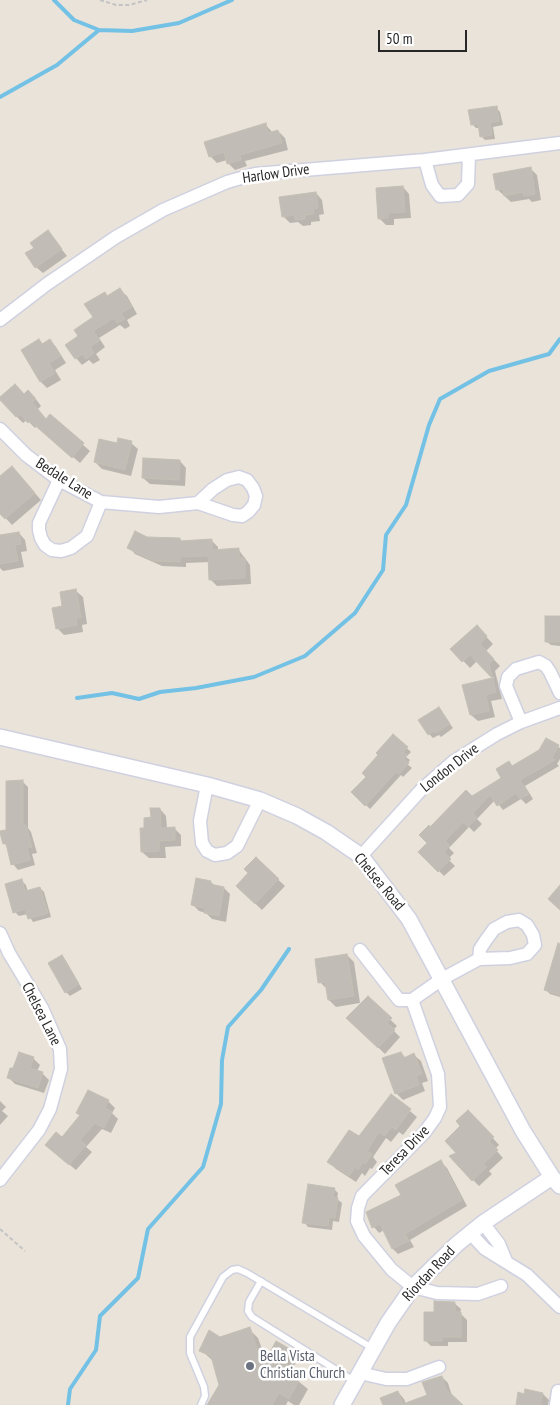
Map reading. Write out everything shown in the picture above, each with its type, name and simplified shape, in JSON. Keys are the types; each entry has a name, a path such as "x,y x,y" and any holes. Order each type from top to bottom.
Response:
{"street":[{"name":"Harlow Drive","path":"0,320 47,284 116,237 163,210 227,182 255,174 425,160 560,144"},
{"path":"425,160 432,185 440,196 458,195 468,184 469,155"},
{"name":"Bedale Lane","path":"0,430 26,455 60,480 101,502 159,507 198,503"},
{"path":"60,480 39,523 41,538 45,545 52,550 61,551 71,548 87,536 101,502"},
{"path":"521,722 506,686 508,677 516,669 539,662 546,666 560,693"},
{"name":"London Drive","path":"361,856 420,790 454,761 497,734 521,722 560,708"},
{"name":"Chelsea Road","path":"0,737 207,785 260,800 297,816 326,832 361,856 409,919 519,1123 556,1182"},
{"path":"207,785 200,821 202,843 207,851 215,855 227,853 237,846 260,800"},
{"name":"Chelsea Lane","path":"0,933 4,956 42,1008 60,1049 61,1069 50,1109 43,1123 0,1180"},
{"path":"360,950 399,1000 412,1000 442,979 478,959"},
{"name":"Teresa Drive","path":"412,1000 438,1074 440,1106 435,1118 424,1133 362,1196 358,1208 357,1221 364,1236 392,1270 413,1287"},
{"name":"Riordan Road","path":"342,1405 388,1323 413,1287 457,1244 483,1223 556,1182"},
{"path":"483,1223 498,1244 506,1261"},
{"path":"470,1233 485,1249 527,1275 560,1307"},
{"path":"413,1287 437,1294 478,1294 501,1286"},
{"path":"358,1378 407,1379 439,1367"},
{"path":"556,1405 558,1391"}],"lane":[{"path":"201,1405 205,1396 204,1387 190,1353 190,1336 223,1277 232,1270 238,1269 261,1281 374,1349"},
{"path":"261,1281 249,1302 248,1311 252,1317 358,1378"}],"path":[{"path":"100,0 116,5 147,0"},
{"path":"0,1229 25,1251"}],"building":[{"path":"497,106 499,121 490,123 492,135 480,137 478,124 471,125 468,110"},
{"path":"266,123 268,133 278,130 282,143 240,155 241,160 227,164 224,152 209,157 204,142"},
{"path":"531,167 535,194 524,196 523,192 504,196 503,189 496,190 493,174"},
{"path":"403,186 405,212 388,213 388,218 378,219 376,188"},
{"path":"316,192 318,208 313,209 314,214 305,215 305,219 295,220 294,215 282,217 279,197"},
{"path":"48,230 62,249 35,268 25,253 34,248 30,243"},
{"path":"120,288 132,307 121,313 125,319 117,323 114,318 93,331 100,340 90,347 94,353 86,359 82,354 75,359 65,345 78,336 74,330 93,317 84,304 105,292 107,296"},
{"path":"39,339 42,344 50,339 61,356 49,363 55,373 40,382 21,350"},
{"path":"15,384 24,394 28,390 36,399 32,402 46,419 50,414 84,443 72,458 30,421 28,423 20,414 16,417 0,400 0,397"},
{"path":"118,438 132,441 125,470 94,462 99,439 117,443"},
{"path":"143,458 180,460 179,480 142,478"},
{"path":"12,466 35,493 5,519 0,514 0,476"},
{"path":"135,531 147,537 180,538 180,541 212,539 212,550 239,548 239,558 245,558 245,578 209,580 208,556 180,557 180,562 154,561 127,548"},
{"path":"19,532 21,544 15,545 18,561 0,564 0,535"},
{"path":"76,589 81,618 76,618 77,625 56,629 52,608 62,606 60,592"},
{"path":"545,616 560,616 560,642 545,642"},
{"path":"477,625 487,636 480,644 494,659 489,664 496,692 486,695 489,711 470,715 462,685 492,678 470,655 462,662 450,649"},
{"path":"439,707 450,724 436,733 434,731 428,735 418,720"},
{"path":"393,734 408,747 403,752 407,755 404,759 409,763 399,774 396,772 365,806 351,792 366,777 362,773"},
{"path":"546,738 559,745 552,758 555,760 520,780 529,794 520,799 516,793 497,806 490,795 473,813 477,818 468,827 463,822 445,841 450,846 444,852 451,859 438,872 418,852 427,843 419,835 429,825 430,827 466,790 472,796 501,778 496,769 509,761 512,766 539,750"},
{"path":"23,780 23,825 26,825 32,847 27,848 30,860 11,865 6,843 3,844 0,833 0,831 6,830 6,781"},
{"path":"150,808 160,808 161,828 175,827 175,840 159,841 159,851 141,852 140,828 144,828 144,818 151,817"},
{"path":"256,857 279,879 255,904 236,886 248,873 244,869"},
{"path":"196,878 211,881 210,884 224,887 219,916 204,913 205,908 191,905"},
{"path":"22,879 25,891 40,887 48,913 28,919 25,909 13,913 5,884"},
{"path":"560,885 560,910 548,899"},
{"path":"558,943 560,944 560,995 544,990"},
{"path":"347,954 354,996 328,1000 325,982 318,983 315,959"},
{"path":"62,955 79,984 65,993 48,963"},
{"path":"368,996 392,1018 387,1023 395,1030 378,1048 346,1018"},
{"path":"19,1052 34,1057 30,1068 43,1072 38,1088 7,1078"},
{"path":"401,1052 404,1058 414,1053 422,1074 416,1076 419,1085 395,1094 382,1058"},
{"path":"88,1090 109,1100 105,1108 112,1112 104,1128 95,1123 80,1140 86,1145 69,1165 45,1145 56,1132 62,1137 80,1115 76,1113"},
{"path":"391,1094 411,1109 396,1130 392,1127 384,1136 379,1132 367,1151 372,1154 365,1164 363,1162 358,1170 355,1167 349,1176 327,1162 349,1130 359,1136"},
{"path":"468,1110 494,1137 489,1141 498,1150 483,1164 487,1167 472,1181 449,1156 456,1153 445,1141 460,1126 456,1121"},
{"path":"441,1160 462,1200 405,1234 409,1241 392,1249 380,1224 372,1228 366,1212 401,1195 395,1185"},
{"path":"308,1184 335,1188 333,1197 338,1198 335,1218 329,1217 328,1226 302,1223"},
{"path":"434,1301 455,1302 455,1312 461,1312 461,1337 442,1337 442,1341 424,1341 424,1312 434,1312"},
{"name":"Bella Vista Christian Church","path":"250,1327 261,1361 267,1351 270,1352 276,1341 290,1349 283,1360 288,1363 284,1370 300,1379 289,1399 279,1393 272,1405 207,1405 219,1385 211,1356 199,1351 209,1330 220,1337"},
{"path":"442,1376 446,1389 463,1405 383,1405 380,1398 398,1391 403,1404 427,1395 422,1382"},
{"path":"525,1389 543,1393 540,1405 516,1405 518,1392 524,1394"}],"waterway":[{"path":"54,0 74,20 99,30"},
{"path":"0,97 57,65 99,30 132,31 179,23 232,0"},
{"path":"77,698 112,693 139,699 160,692 196,688 254,677 305,656 355,613 383,570 386,535 406,505 429,425 440,399 489,371 549,354 560,339"},
{"path":"68,1405 70,1389 96,1350 100,1316 138,1278 148,1229 203,1167 221,1104 222,1060 228,1027 261,990 289,949"}],"place":[{"name":"Bella Vista Christian Church","path":"250,1366"}]}
